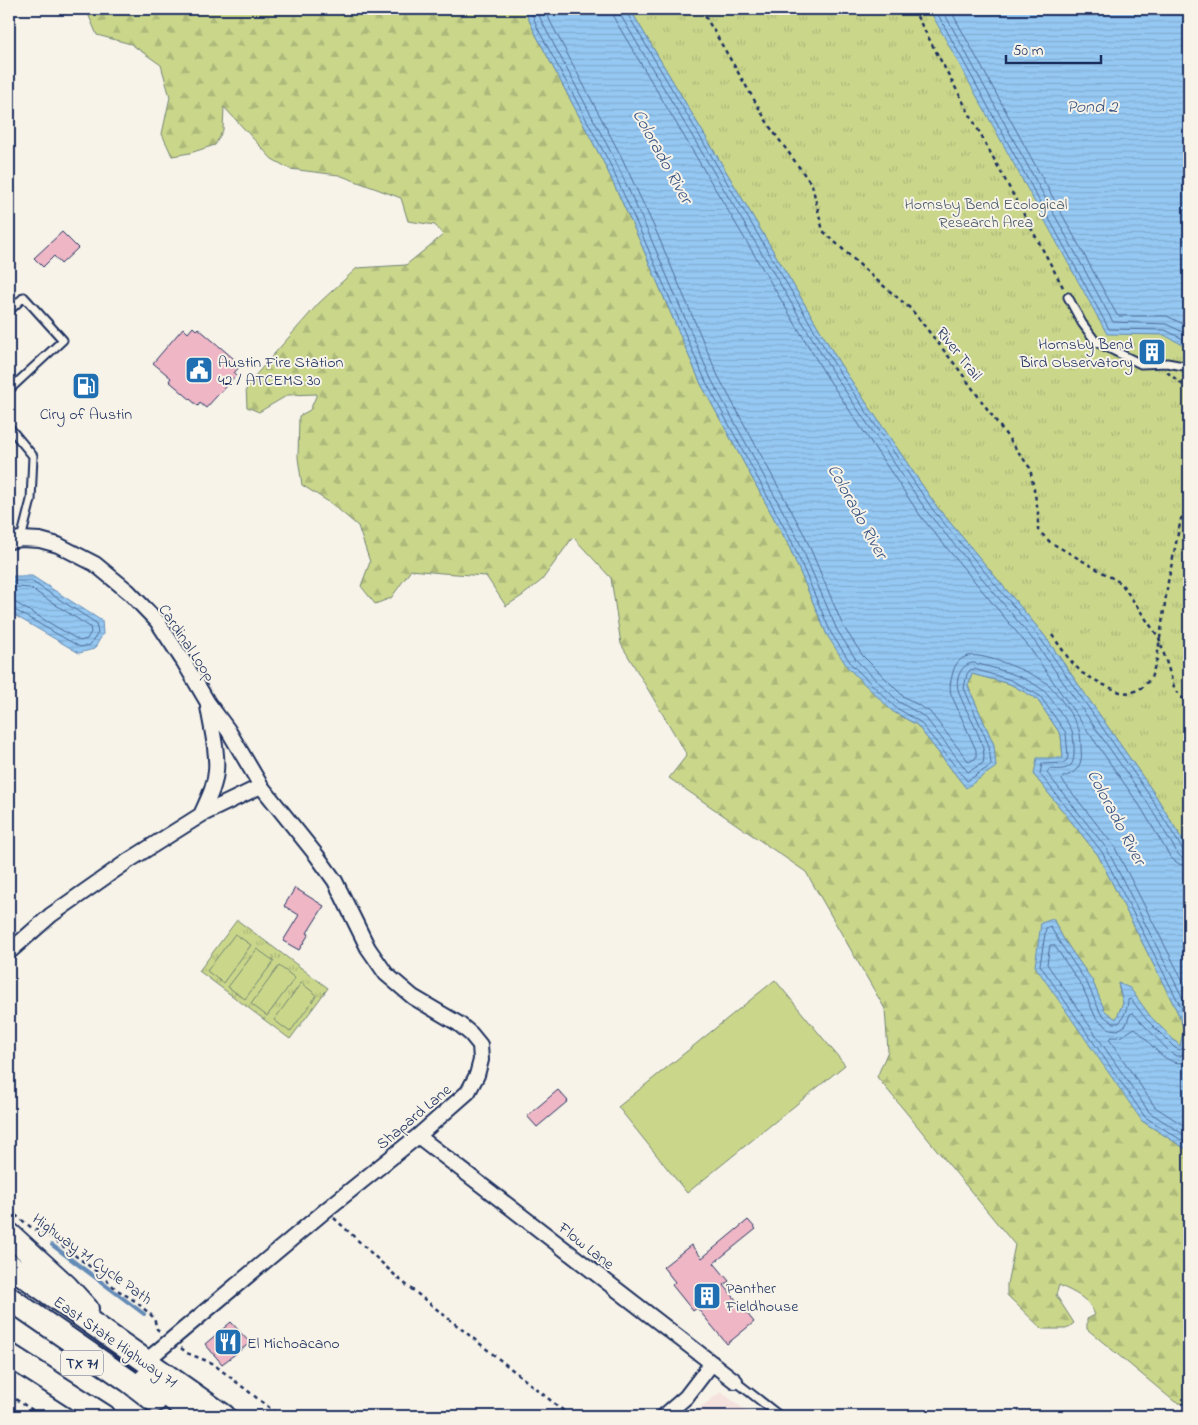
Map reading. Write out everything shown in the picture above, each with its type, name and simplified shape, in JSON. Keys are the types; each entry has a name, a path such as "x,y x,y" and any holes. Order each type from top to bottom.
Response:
{"highway":[{"path":"9,1234 66,1286 85,1306 102,1330"},
{"name":"East State Highway 71","path":"9,1265 224,1416"},
{"path":"9,1280 195,1416"},
{"path":"9,1298 129,1381 175,1416"},
{"name":"TX 71","path":"9,1312 154,1416"},
{"path":"9,1355 104,1416"}],"street":[{"name":"Cardinal Loop","path":"15,540 40,540 58,545 95,564 129,592 157,621 228,730 260,786"},
{"name":"Cardinal Loop","path":"201,815 213,790 216,772 208,702"},
{"path":"9,952 52,915 128,861 201,815 260,786"},
{"name":"Shapard Lane","path":"146,1361 326,1210 418,1136 468,1092 477,1075 481,1060 480,1046 471,1034 459,1024 413,996 386,974 368,948 335,881 260,786"},
{"name":"Flow Lane","path":"418,1136 735,1381"},
{"path":"664,1416 686,1397 712,1363"}],"lane":[{"path":"9,311 24,297 64,340 9,390"},
{"path":"1068,297 1082,323 1096,342 1141,364 1166,364 1189,367"},
{"path":"9,427 33,456 31,500 15,540"},
{"path":"735,1381 780,1416"}],"path":[{"name":"River Trail","path":"701,9 770,127 812,185 823,231 911,309 958,367 1030,468 1038,511 1038,530 1050,542 1121,583 1159,638 1175,690 1189,706"},
{"path":"913,9 1068,297"},
{"path":"1166,364 1167,373 1189,390"},
{"path":"1052,635 1069,659 1082,673 1120,692 1131,693 1143,687 1151,678 1157,659 1168,582 1181,519 1189,506"},
{"name":"Highway 71 Cycle Path","path":"9,1210 32,1228 45,1233 150,1314 154,1318 157,1329 170,1341 187,1353 212,1363 280,1416"},
{"path":"326,1210 399,1279 570,1416"},
{"path":"9,1395 42,1416"}],"shaded area":[{"path":"721,1392 753,1416 689,1416"}],"green space":[{"path":"86,9 524,9 605,165 701,384 788,544 827,635 892,711 917,725 966,788 994,745 968,686 972,674 1010,684 1037,699 1061,735 1063,758 1034,775 1098,855 1177,1011 1184,1029 1180,1046 1150,1016 1130,989 1118,984 1123,1003 1116,1019 1105,1012 1092,980 1064,940 1053,919 1142,1121 1189,1151 1189,1405 1175,1402 1087,1329 1087,1319 1095,1315 1089,1304 1076,1294 1059,1285 1056,1295 1074,1323 1066,1329 1042,1329 1007,1295 1007,1284 1015,1245 877,1077 888,1051 885,1009 806,872 669,778 687,755 621,644 611,578 573,537 542,580 506,606 486,576 411,570 391,598 375,604 361,586 370,562 358,526 332,504 302,485 298,458 299,416 310,410 317,394 288,395 259,412 247,407 246,386 319,303 357,268 406,265 443,235 435,225 408,221 401,198 339,175 290,169 272,159 224,107 223,130 215,145 190,153 172,156 162,134 170,97 161,65 131,44 97,35"},
{"name":"Hornsby Bend Ecological Research Area","path":"630,9 1189,9 1189,851 1156,796 1044,635 937,507 840,364"},
{"path":"237,920 328,988 290,1039 199,971"},
{"path":"235,934 251,945 223,983 207,971"},
{"path":"257,949 274,961 245,999 228,987"},
{"path":"279,966 295,978 267,1016 251,1004"},
{"path":"775,980 845,1065 687,1193 618,1107"},
{"path":"301,983 317,995 290,1032 274,1020"}],"water":[{"name":"Colorado River","path":"524,9 630,9 840,364 937,507 1044,635 1156,796 1189,851 1189,1151 1142,1121 1035,966 1041,923 1053,919 1064,940 1092,980 1105,1011 1116,1019 1123,1003 1118,983 1130,988 1150,1016 1180,1046 1184,1029 1177,1011 1098,855 1034,775 1037,758 1063,758 1061,735 1037,699 1010,684 972,674 968,686 994,745 996,767 966,788 917,725 892,711 848,668 827,635 788,544 701,384 605,165"},
{"name":"Pond 2","path":"929,9 1189,9 1189,348 1164,335 1107,334"},
{"path":"13,576 32,576 102,621 103,634 94,649 79,653 9,612 9,579"}],"building":[{"path":"62,232 78,248 61,264 54,256 43,267 34,258"},
{"name":"Austin Fire Station 42 / ATCEMS 30","path":"193,327 196,330 198,328 241,365 234,373 236,375 206,408 200,403 198,406 169,381 171,378 153,363 183,328 188,333"},
{"name":"Hornsby Bend Bird Observatory","path":"1143,345 1163,348 1162,358 1141,357"},
{"path":"295,888 324,906 299,950 283,941 299,915 284,906"},
{"path":"558,1090 568,1101 537,1127 527,1116"},
{"name":"Panther Fieldhouse","path":"748,1220 756,1229 714,1263 729,1281 724,1285 754,1322 727,1344 697,1308 693,1311 672,1285 675,1282 663,1267 691,1245 702,1258"},
{"name":"El Michoacano","path":"231,1322 250,1343 222,1364 205,1344"}],"waterway":[{"path":"52,1245 144,1314"}],"place":[{"name":"Hornsby Bend Bird Observatory","path":"1152,352"},
{"name":"Austin Fire Station 42 / ATCEMS 30","path":"199,370"},
{"name":"Ciry of Austin","path":"86,386"},
{"name":"Panther Fieldhouse","path":"707,1296"},
{"name":"El Michoacano","path":"228,1342"}]}
